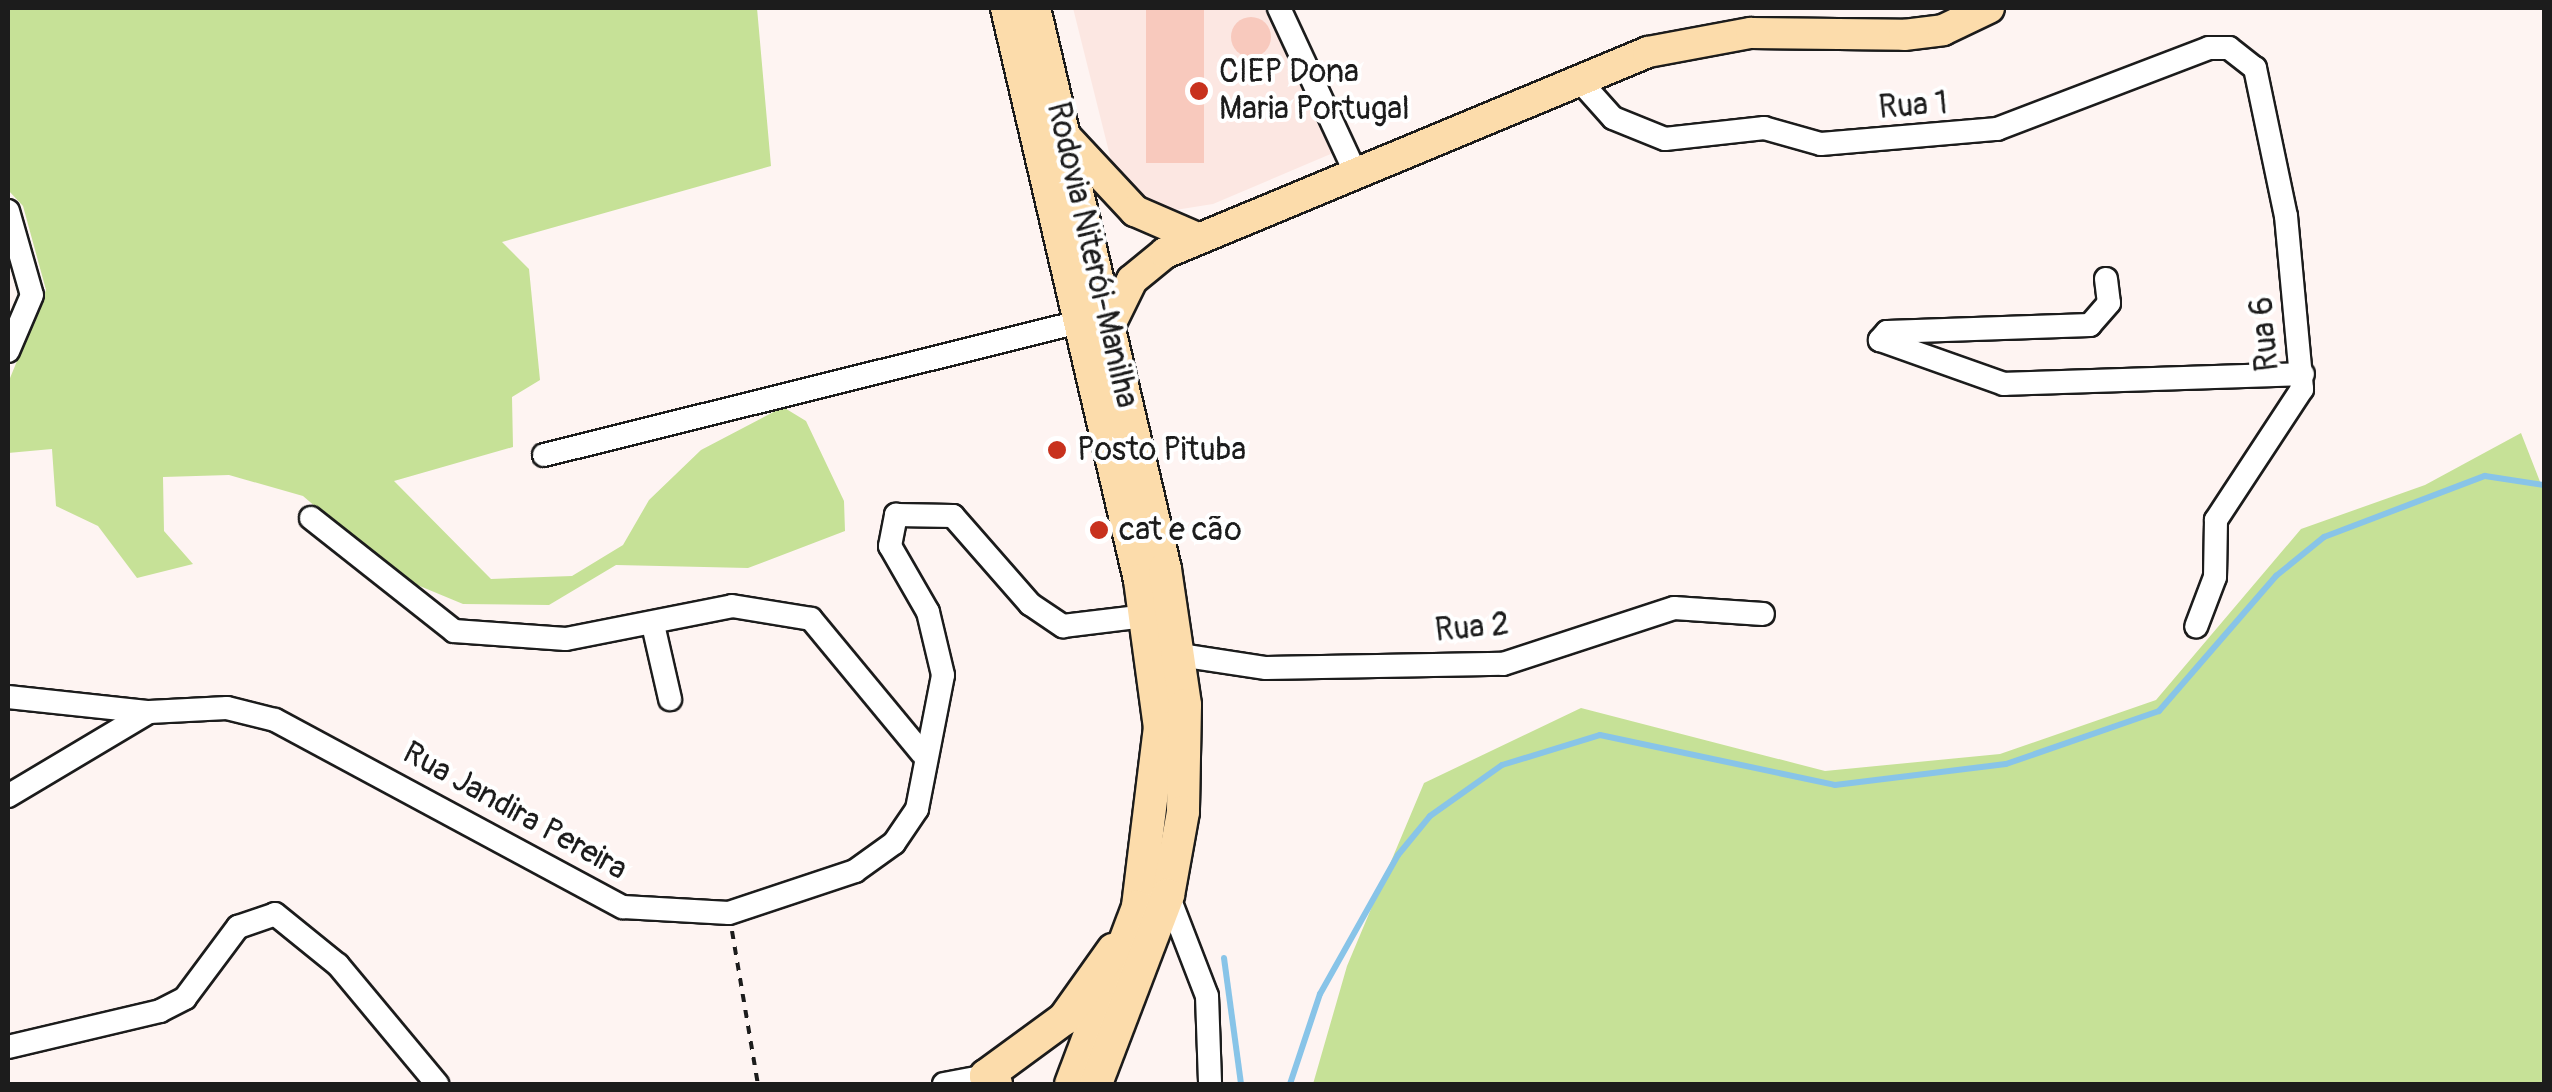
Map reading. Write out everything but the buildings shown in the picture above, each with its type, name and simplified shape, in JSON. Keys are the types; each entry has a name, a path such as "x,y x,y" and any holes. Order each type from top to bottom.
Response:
{"highway":[{"name":"Rodovia Niterói-Manilha","path":"1008,8 1180,655 1186,766 1153,901 1096,1084"},
{"name":"Rodovia Niterói-Manilha","path":"1034,8 1061,128 1146,616 1160,785 1153,901 1071,1084"},
{"path":"991,1080 1064,1019 1153,901"}],"main road":[{"path":"1094,324 1146,266 1197,238 1579,80 1690,41 1904,35 1944,30 1990,8"},
{"path":"1061,128 1113,194 1156,225 1197,238"}],"street":[{"path":"1279,8 1356,174"},
{"name":"Rua 1","path":"1579,80 1614,118 1664,139 1764,128 1821,144 1996,129 2208,48 2229,48 2255,68"},
{"name":"Rua 6","path":"2196,627 2215,577 2216,520 2291,416 2303,374 2286,216 2255,68"},
{"path":"8,211 32,295 8,351"},
{"path":"2106,279 2110,303 2090,326 1880,340 2004,384 2303,374"},
{"path":"544,455 1094,324"},
{"name":"Rua Jandira Pereira","path":"8,697 149,712 228,708 275,720 624,907 729,913 855,871 894,843 917,809 922,753 943,675 928,612 890,546 896,515 953,516 1030,604 1063,626 1146,616"},
{"path":"311,518 454,631 566,639 654,629 732,606 810,619 922,753"},
{"name":"Rua 2","path":"1180,655 1266,668 1503,664 1674,608 1762,614"},
{"path":"654,629 670,699"},
{"path":"8,796 149,712"},
{"path":"1153,901 1206,996 1210,1084"},
{"path":"8,1047 160,1011 185,998 238,926 275,914 338,964 437,1084"},
{"path":"944,1084 991,1080"}],"path":[{"path":"729,913 758,1084"}],"shaded area":[{"name":"CIEP Dona Maria Portugal","path":"1073,8 1268,8 1333,153 1213,204 1169,211 1116,180"}],"green space":[{"path":"8,8 757,8 771,166 502,242 529,269 540,380 512,397 513,447 394,481 491,579 572,576 623,545 649,500 701,450 783,407 806,421 844,501 845,531 748,568 616,565 549,605 463,604 398,577 303,496 229,475 163,477 164,531 193,564 137,578 98,526 56,506 52,449 8,453 8,383 46,290 23,206 8,190"},
{"path":"2521,433 2544,492 2544,1084 1313,1084 1347,966 1424,783 1581,708 1825,771 2000,754 2156,700 2301,529 2425,485"}],"waterway":[{"path":"1290,1084 1320,994 1398,855 1430,816 1502,765 1600,735 1835,785 2006,764 2159,711 2276,576 2324,537 2485,476 2544,485"},
{"path":"1224,958 1241,1084"}],"place":[{"name":"CIEP Dona Maria Portugal","path":"1199,91"},
{"name":"Posto Pituba","path":"1057,450"},
{"name":"cat e cão","path":"1099,530"}]}
